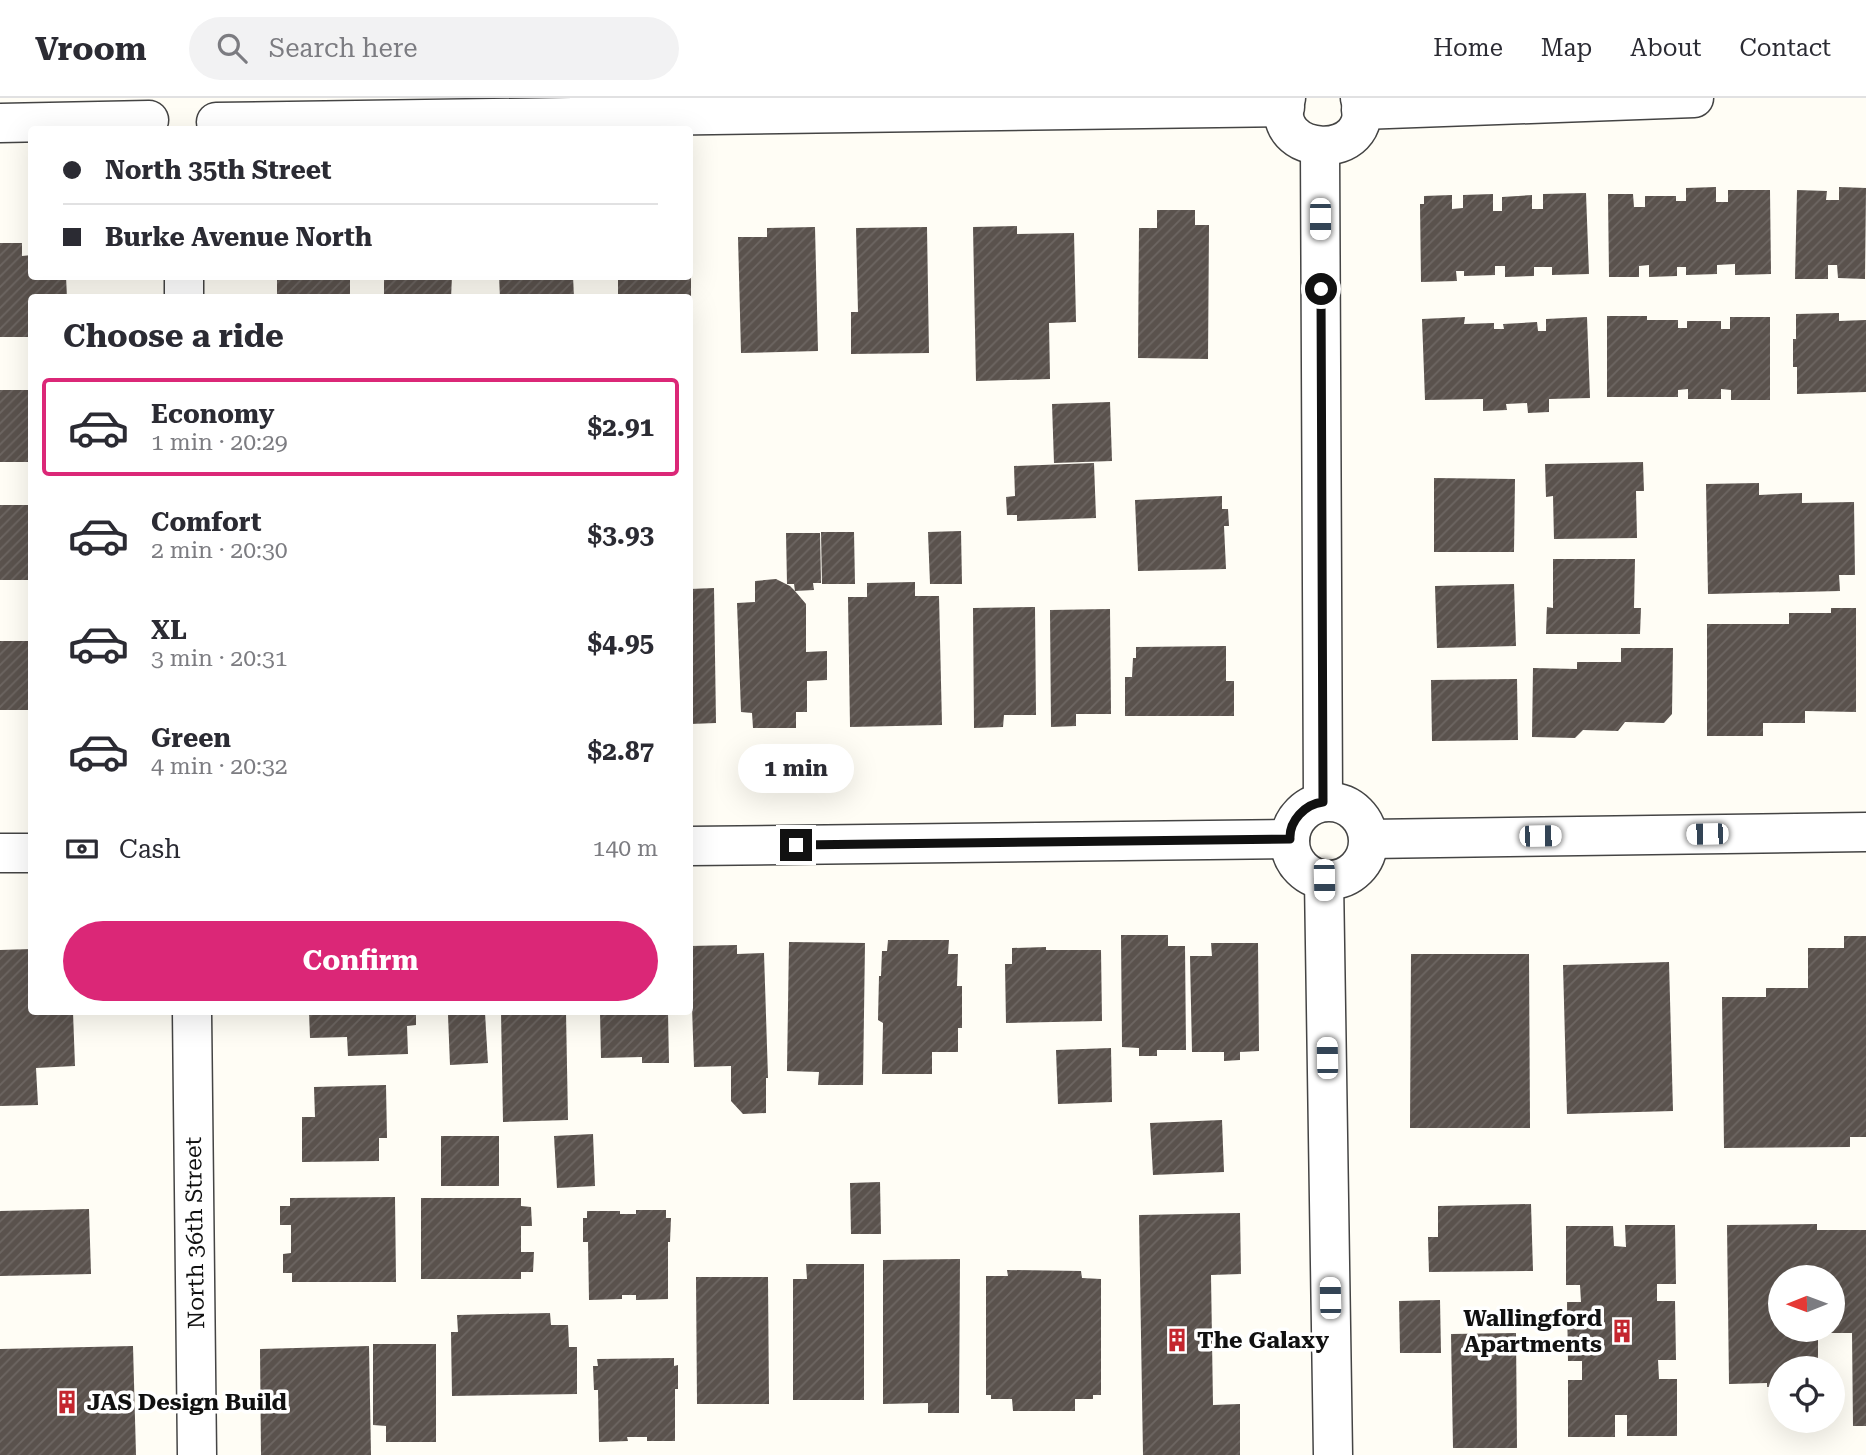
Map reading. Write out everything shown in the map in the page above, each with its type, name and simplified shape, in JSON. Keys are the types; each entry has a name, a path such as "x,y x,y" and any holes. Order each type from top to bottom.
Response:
{"street":[{"path":"214,116 1286,102 1289,127 1307,144 1320,148 1345,141 1355,131 1361,119 1361,104 1694,98"},
{"path":"0,123 152,116"},
{"path":"1320,148 1323,802"},
{"path":"1323,802 1344,804 1355,811 1363,821 1369,839 1365,857 1358,868 1348,876 1336,880 1312,877 1302,870 1289,846 1290,832 1304,809 1323,802"},
{"path":"1369,839 1866,832"},
{"path":"693,846 1290,839"},
{"path":"0,853 28,853"},
{"path":"1324,880 1333,1455"},
{"name":"North 36th Street","path":"192,1015 197,1455"}],"building":[{"path":"1716,187 1716,202 1728,202 1728,190 1770,190 1771,274 1735,275 1735,264 1717,265 1717,274 1686,275 1686,267 1677,267 1677,276 1649,277 1649,265 1639,266 1639,277 1609,277 1608,194 1633,194 1634,207 1645,207 1645,196 1676,196 1676,201 1686,201 1686,188"},
{"path":"1839,187 1866,188 1865,279 1838,278 1837,265 1828,265 1828,279 1795,279 1797,190 1827,191 1826,200 1839,200"},
{"path":"1586,193 1589,274 1552,275 1552,267 1534,267 1534,276 1505,277 1505,266 1495,266 1495,275 1464,276 1464,271 1456,271 1457,281 1421,282 1420,204 1424,204 1424,196 1452,195 1452,209 1463,208 1463,195 1493,194 1493,211 1502,211 1502,197 1532,195 1532,209 1543,209 1543,194"},
{"path":"1157,210 1195,210 1195,225 1209,225 1208,359 1138,358 1139,228 1157,228"},
{"path":"1017,226 1017,234 1074,233 1076,322 1049,323 1050,379 976,381 973,227"},
{"path":"815,227 818,351 741,353 738,237 767,237 767,228"},
{"path":"927,227 929,353 851,354 851,312 858,312 856,228"},
{"path":"0,243 22,243 22,256 28,255 28,280 66,280 67,294 28,294 28,337 0,337"},
{"path":"277,280 350,280 350,294 277,294"},
{"path":"384,280 452,280 451,294 384,294"},
{"path":"499,280 573,280 574,294 500,294"},
{"path":"618,280 691,280 691,294 618,294"},
{"path":"1839,313 1839,321 1866,320 1866,392 1797,394 1797,367 1793,367 1796,314"},
{"path":"1607,316 1647,316 1647,320 1678,320 1678,328 1687,328 1687,321 1721,321 1721,329 1730,329 1730,317 1770,317 1770,400 1731,400 1731,390 1721,389 1721,399 1688,399 1688,389 1678,390 1678,397 1607,397"},
{"path":"1465,317 1464,324 1494,323 1494,329 1504,329 1503,324 1537,322 1538,331 1546,331 1546,319 1587,317 1590,398 1549,399 1549,412 1528,413 1527,403 1506,404 1507,410 1483,411 1483,399 1425,400 1422,319"},
{"path":"0,390 28,390 28,462 0,462"},
{"path":"1110,402 1112,461 1054,463 1052,404"},
{"path":"1643,462 1644,491 1636,491 1637,538 1554,539 1553,496 1546,497 1545,464"},
{"path":"1094,463 1096,518 1017,521 1017,515 1007,515 1006,497 1015,496 1014,466"},
{"path":"1434,478 1515,479 1514,552 1434,552"},
{"path":"1759,483 1759,495 1802,493 1802,503 1854,502 1855,575 1839,575 1840,591 1708,594 1706,484"},
{"path":"1222,496 1222,509 1228,509 1229,526 1224,526 1226,569 1138,571 1135,500"},
{"path":"0,505 28,505 28,580 0,580"},
{"path":"961,531 962,584 930,584 928,532"},
{"path":"821,532 854,532 855,584 822,584"},
{"path":"786,533 820,533 821,583 813,583 814,590 795,591 794,584 787,584"},
{"path":"1553,559 1635,559 1634,608 1641,608 1640,634 1546,634 1547,607 1553,608"},
{"path":"776,579 790,586 806,604 806,652 827,651 827,680 807,681 807,712 796,712 796,728 753,728 752,713 741,712 737,603 755,602 755,581"},
{"path":"915,582 915,596 939,596 942,725 850,727 848,597 867,597 867,583"},
{"path":"1514,584 1516,646 1437,648 1435,586"},
{"path":"714,588 716,723 693,724 693,589"},
{"path":"1035,607 1036,715 1004,715 1003,727 974,728 973,608"},
{"path":"1831,608 1856,608 1856,712 1805,711 1805,723 1763,723 1763,736 1707,736 1707,624 1789,624 1789,613 1831,613"},
{"path":"1110,609 1111,714 1076,714 1076,726 1051,727 1050,610"},
{"path":"0,641 28,641 28,710 0,710"},
{"path":"1226,646 1226,681 1234,681 1234,716 1125,716 1125,677 1132,677 1136,647"},
{"path":"1621,648 1673,648 1672,714 1664,723 1625,722 1618,731 1583,730 1575,738 1532,737 1533,668 1577,669 1577,662 1621,662"},
{"path":"1517,679 1518,740 1432,741 1431,680"},
{"path":"1121,935 1168,935 1168,946 1185,946 1186,1050 1157,1050 1157,1056 1139,1056 1139,1048 1122,1047"},
{"path":"1844,936 1866,936 1866,1137 1850,1137 1850,1147 1724,1148 1722,997 1766,997 1766,988 1808,988 1808,948 1844,948"},
{"path":"888,940 949,940 948,954 958,954 957,986 962,986 962,1028 958,1028 958,1052 932,1052 932,1074 882,1074 883,1023 878,1020 879,976 882,951 887,951"},
{"path":"789,942 865,943 863,1085 818,1085 819,1072 787,1071"},
{"path":"1211,943 1258,943 1259,1051 1240,1052 1240,1060 1224,1061 1224,1052 1192,1052 1190,956 1212,956"},
{"path":"737,945 737,954 764,953 768,1078 766,1113 743,1114 731,1101 731,1066 694,1067 693,946"},
{"path":"1046,947 1046,950 1101,950 1102,1021 1006,1023 1005,964 1012,964 1012,948"},
{"path":"28,949 28,1015 73,1015 75,1066 36,1068 38,1105 0,1106 0,950"},
{"path":"1411,954 1529,954 1530,1128 1410,1128"},
{"path":"1669,962 1673,1111 1567,1114 1563,965"},
{"path":"309,1015 416,1015 416,1025 407,1026 408,1054 348,1056 347,1037 310,1038"},
{"path":"448,1015 485,1015 488,1063 450,1065"},
{"path":"501,1015 566,1015 568,1120 503,1122"},
{"path":"600,1015 668,1015 669,1063 642,1063 642,1057 601,1058"},
{"path":"1111,1048 1112,1102 1058,1104 1056,1050"},
{"path":"386,1085 387,1138 379,1138 379,1161 302,1162 302,1117 315,1117 314,1087"},
{"path":"1222,1120 1224,1172 1153,1175 1150,1123"},
{"path":"593,1134 595,1186 557,1188 554,1136"},
{"path":"441,1136 499,1136 499,1186 441,1186"},
{"path":"880,1182 881,1234 851,1234 850,1183"},
{"path":"395,1197 396,1282 292,1282 292,1273 283,1273 283,1254 291,1253 291,1225 280,1225 280,1206 290,1206 290,1198"},
{"path":"421,1198 521,1198 521,1206 531,1207 532,1226 521,1226 521,1252 534,1252 533,1272 521,1272 521,1279 421,1279"},
{"path":"1531,1204 1533,1271 1429,1272 1428,1237 1438,1237 1438,1206"},
{"path":"89,1209 91,1274 0,1276 0,1211"},
{"path":"636,1210 666,1210 666,1218 671,1218 668,1242 668,1299 636,1300 636,1295 622,1295 622,1299 589,1300 588,1242 583,1242 583,1218 587,1218 587,1211 636,1214"},
{"name":"The Galaxy","path":"1240,1213 1241,1274 1211,1275 1213,1405 1240,1404 1240,1455 1143,1455 1139,1215"},
{"path":"1817,1224 1817,1230 1866,1230 1866,1426 1853,1426 1852,1333 1845,1333 1845,1265 1768,1265 1768,1342 1818,1342 1818,1356 1768,1356 1768,1387 1767,1383 1729,1384 1727,1225"},
{"name":"Wallingford Apartments","path":"1625,1225 1675,1225 1676,1284 1657,1284 1657,1301 1675,1301 1676,1360 1658,1360 1659,1379 1677,1379 1677,1436 1627,1436 1627,1415 1615,1415 1615,1437 1568,1437 1568,1380 1582,1380 1582,1361 1568,1361 1567,1302 1581,1302 1580,1285 1566,1285 1566,1226 1613,1226 1614,1246 1626,1247"},
{"path":"960,1259 959,1413 928,1413 928,1403 883,1404 883,1260"},
{"path":"806,1264 864,1264 864,1400 793,1400 793,1279 807,1279"},
{"path":"1007,1270 1081,1271 1082,1278 1101,1279 1101,1395 1093,1395 1093,1399 1075,1399 1075,1411 1013,1411 1012,1399 991,1399 991,1395 986,1395 986,1276 1008,1276"},
{"path":"696,1277 768,1277 769,1404 697,1404"},
{"path":"1440,1300 1441,1353 1400,1353 1399,1301"},
{"path":"550,1313 551,1325 568,1325 569,1347 577,1347 577,1394 452,1396 451,1332 458,1332 457,1315"},
{"path":"1516,1333 1517,1448 1453,1448 1451,1334"},
{"path":"373,1344 436,1344 436,1442 386,1442 386,1426 373,1425"},
{"name":"JAS Design Build","path":"133,1346 136,1455 0,1455 0,1349"},
{"path":"369,1346 371,1455 261,1455 260,1349"},
{"path":"674,1358 674,1366 678,1365 675,1441 647,1441 647,1437 627,1437 628,1441 599,1442 598,1390 594,1390 593,1366 598,1366 597,1359"}],"place":[{"name":"Wallingford Apartments","path":"1622,1331"},
{"name":"The Galaxy","path":"1177,1340"},
{"name":"JAS Design Build","path":"67,1402"}],"route":[{"path":"796,845 1290,839 1290,832 1304,809 1323,802 1321,289"}]}
